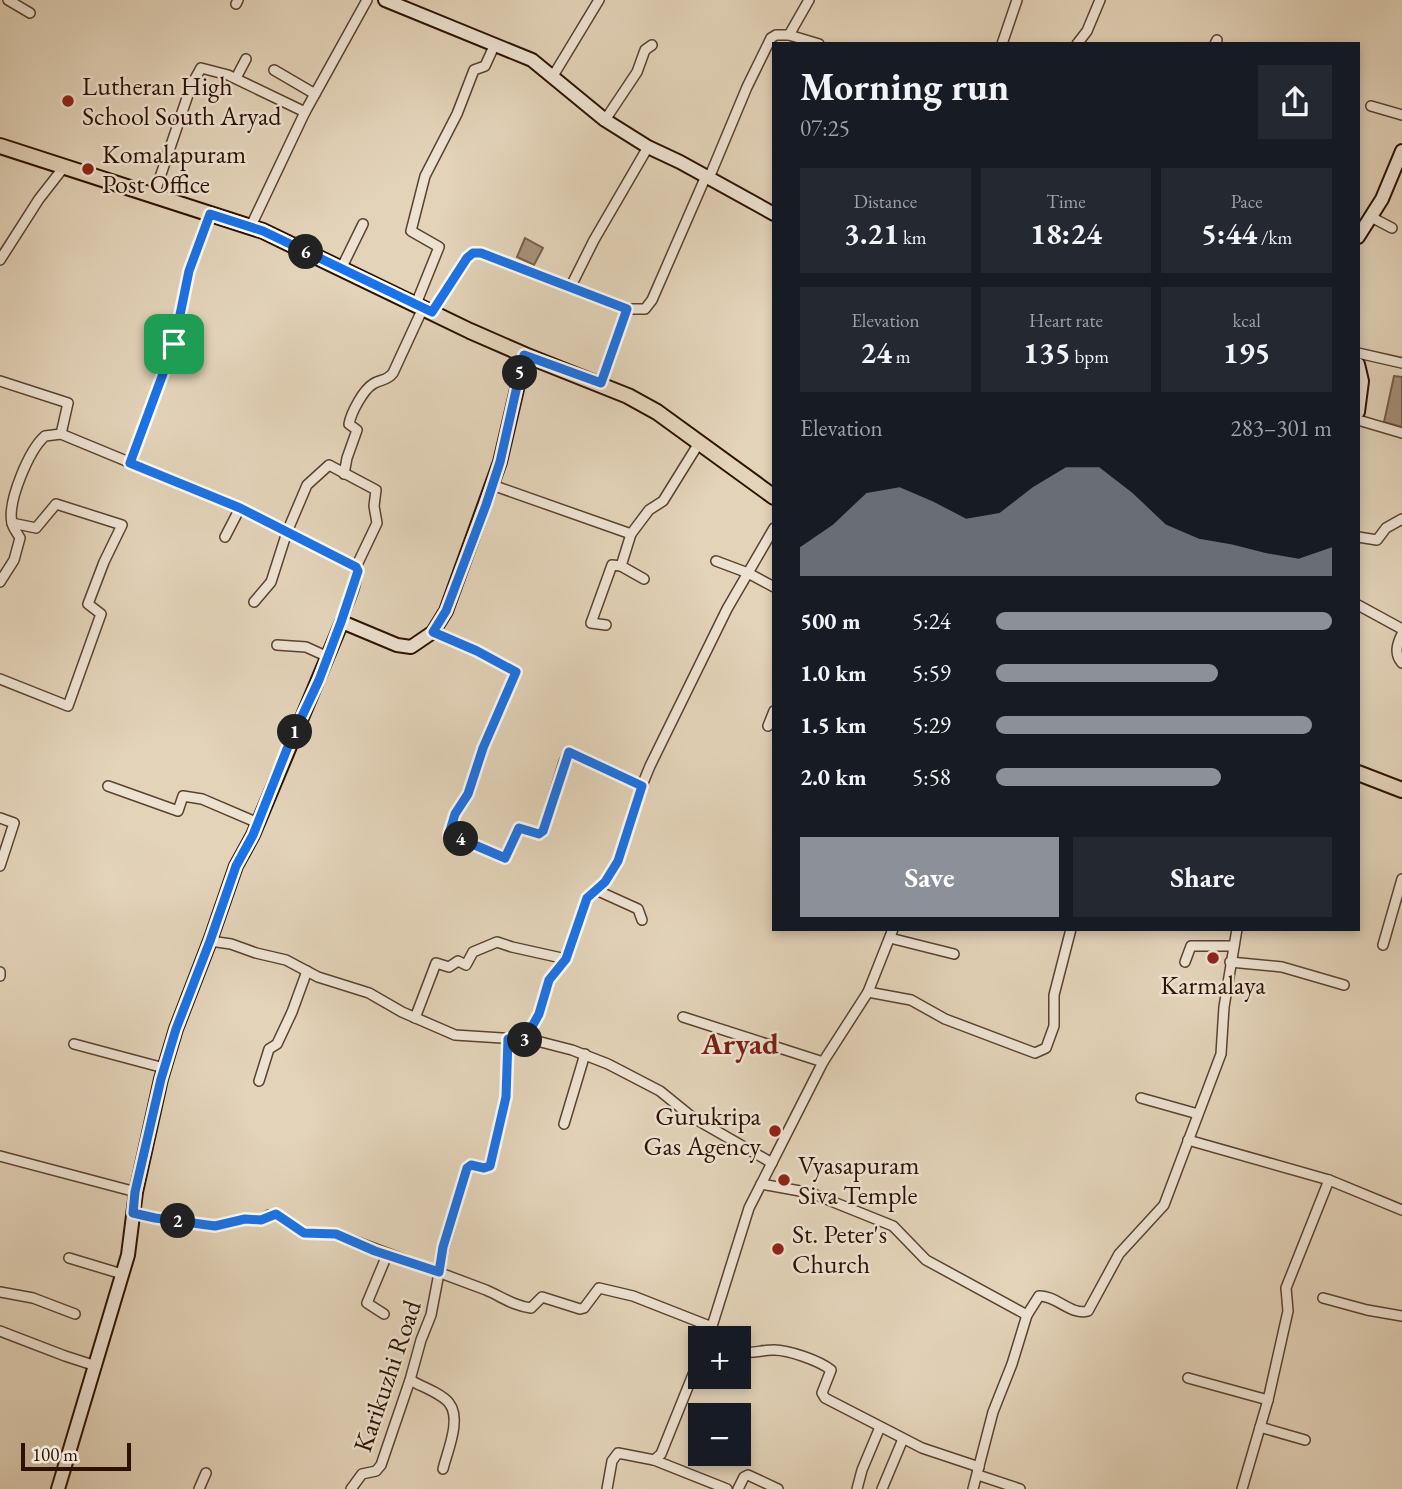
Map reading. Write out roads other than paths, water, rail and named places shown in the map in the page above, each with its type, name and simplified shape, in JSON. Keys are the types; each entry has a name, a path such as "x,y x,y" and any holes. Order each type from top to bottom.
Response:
{"main road":[{"path":"389,1 532,61 605,120 648,147 772,213"},
{"path":"0,146 263,231 524,355 601,383 657,412 772,496"},
{"path":"1360,234 1388,186 1402,151"},
{"path":"58,1489 128,1255 135,1192 164,1068 236,866 258,823 341,622 401,646 411,647 433,632 453,593 500,462 524,355"},
{"path":"1360,372 1360,396"},
{"path":"1360,774 1402,790"}],"street":[{"path":"8,0 30,13"},
{"path":"250,228 305,112 367,0"},
{"path":"553,76 599,0"},
{"path":"789,35 808,0"},
{"path":"1003,42 1017,0"},
{"path":"1079,42 1087,31 1100,0"},
{"path":"424,308 467,258 473,253 481,253 627,309 645,309 652,300 771,38 776,35 789,35 812,42"},
{"path":"344,474 357,430 349,424 352,412 373,384 388,379 393,373 424,308 439,247 411,231 425,176 457,114 474,70 485,66 495,44"},
{"path":"605,120 637,72 645,50 652,45"},
{"path":"236,78 246,59"},
{"path":"154,195 191,86 201,68 236,78 305,112"},
{"path":"274,69 315,94"},
{"path":"1371,106 1402,115"},
{"path":"570,288 594,240 648,147"},
{"path":"0,260 39,199 64,167"},
{"path":"130,463 174,344 189,271 210,214"},
{"path":"1371,217 1392,228"},
{"path":"341,269 363,224"},
{"path":"601,383 627,309"},
{"path":"1360,353 1402,363"},
{"path":"0,381 68,403 61,434"},
{"path":"1360,421 1402,433"},
{"path":"0,582 14,561 20,538 12,523 16,490 24,466 45,436 61,434 240,508 356,567"},
{"path":"621,566 631,534 649,510 663,501 699,443"},
{"path":"254,602 271,582 287,531 307,485 329,465 376,490 374,506 377,523 356,567 358,571 341,622"},
{"path":"492,485 631,534"},
{"path":"0,679 68,706 101,614 88,604 104,562 122,526 56,504 36,528 12,523"},
{"path":"225,537 240,508"},
{"path":"1360,537 1377,540 1386,528 1402,519"},
{"path":"524,1041 539,1014 549,980 566,959 587,898 612,873 618,861 642,786 727,609 772,531"},
{"path":"716,561 772,586"},
{"path":"606,625 591,623 612,565 621,566 644,579"},
{"path":"1360,606 1402,632 1396,650 1402,663"},
{"path":"433,632 516,672 483,748 468,794 455,814 449,834 505,858 519,828 539,834 543,831 569,752 642,786"},
{"path":"277,645 306,647 328,657"},
{"path":"768,726 772,716"},
{"path":"108,786 178,811 183,796 202,799 258,823"},
{"path":"0,818 14,823 0,866"},
{"path":"1383,944 1402,879"},
{"path":"596,890 638,909 642,920"},
{"path":"868,992 911,1000 945,1019 1035,1053 1046,1048 1054,1026 1054,995 1070,931"},
{"path":"973,1489 993,1412 1027,1315 1035,1300 1043,1295 1079,1312 1088,1311 1119,1254 1164,1205 1221,1054 1224,1007 1237,931"},
{"path":"712,1326 749,1208 823,1062 868,992 892,934 954,954"},
{"path":"210,941 231,944 286,961 318,977 369,993 454,1035 533,1040 584,1054 624,1070 654,1087 692,1117 772,1163"},
{"path":"415,1018 436,963 449,967 458,961 466,965 473,952 498,942 566,959"},
{"path":"1185,962 1191,946 1234,946"},
{"path":"1230,961 1282,967 1344,985"},
{"path":"259,1080 269,1049 277,1044 307,971"},
{"path":"683,1017 823,1062"},
{"name":"Karikuzhi Road","path":"351,1489 362,1474 379,1469 434,1306 443,1247 467,1168 471,1165 484,1168 490,1166 506,1097 508,1039"},
{"path":"74,1044 164,1068"},
{"path":"564,1124 584,1054"},
{"path":"1141,1098 1198,1114"},
{"path":"1188,1140 1329,1180 1402,1209"},
{"path":"0,1156 135,1192"},
{"path":"1242,1489 1268,1400 1288,1311 1286,1288 1329,1180"},
{"path":"761,1184 811,1193 893,1226 926,1260 1027,1315"},
{"path":"133,1213 215,1226 245,1219 261,1220 276,1214 304,1233 336,1234 486,1290 502,1300 526,1308 531,1308 542,1297 584,1308 600,1288 633,1296 709,1326"},
{"path":"384,1314 367,1303 387,1255"},
{"path":"69,1258 122,1274"},
{"path":"0,1292 33,1298 75,1314"},
{"path":"1323,1298 1402,1316"},
{"path":"0,1331 96,1366"},
{"path":"751,1353 772,1350 824,1364 831,1370 822,1393 825,1398 922,1448 1020,1489"},
{"path":"1188,1378 1268,1400"},
{"path":"410,1380 448,1402 453,1411 450,1441 443,1469"},
{"path":"654,1460 663,1451 688,1387"},
{"path":"857,1489 880,1427"},
{"path":"1260,1427 1305,1440"},
{"path":"882,1489 903,1439"},
{"path":"607,1489 612,1461 618,1453 654,1460 727,1489"},
{"path":"199,1489 206,1473"},
{"path":"738,1489 748,1475 778,1489"}],"place":[{"name":"Lutheran High School South Aryad","path":"68,101"},
{"name":"Komalapuram Post Office","path":"88,169"},
{"name":"Karmalaya","path":"1213,958"},
{"name":"Gurukripa Gas Agency","path":"775,1131"},
{"name":"Vyasapuram Siva Temple","path":"784,1180"},
{"name":"St. Peter's Church","path":"778,1249"}],"district":[{"name":"Aryad","path":"740,1044"}]}
